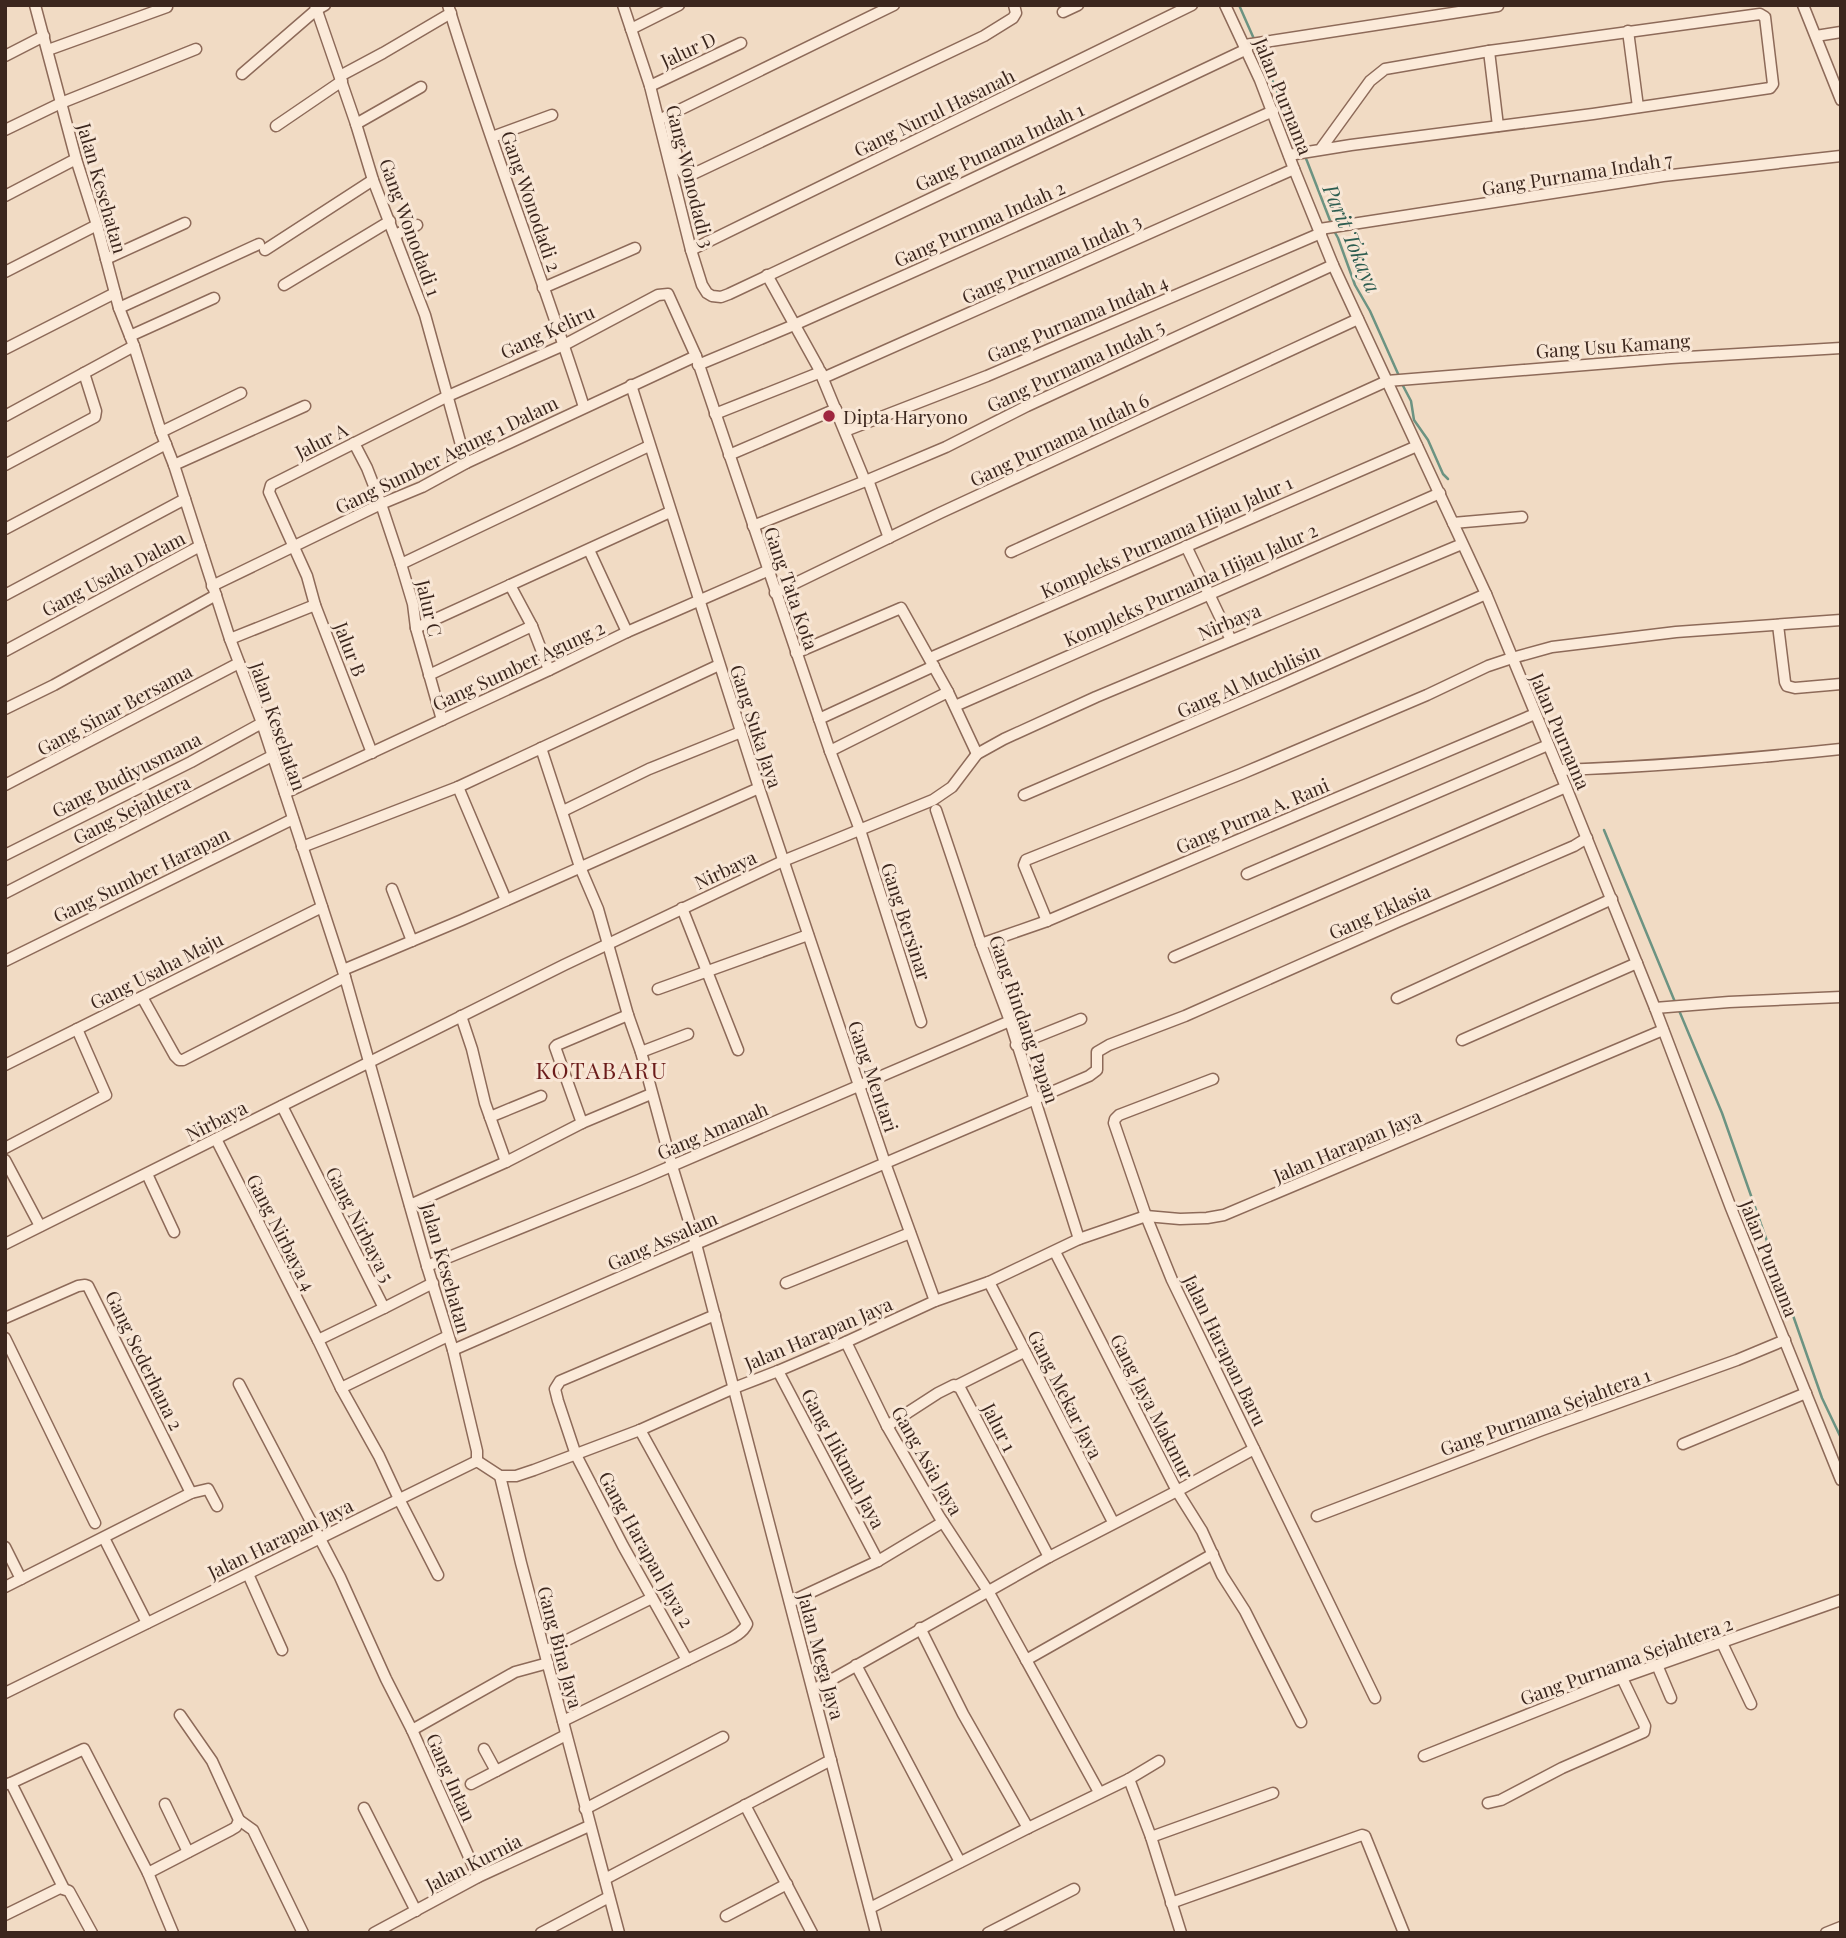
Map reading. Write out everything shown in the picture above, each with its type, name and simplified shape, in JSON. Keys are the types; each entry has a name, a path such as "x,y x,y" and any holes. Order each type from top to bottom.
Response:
{"street":[{"name":"Jalan Kesehatan","path":"35,5 119,308 174,465 230,639 262,723 344,974 426,1266 453,1350 477,1451 477,1461"},
{"name":"Gang Wonodadi 3","path":"623,5 663,118 691,250 702,285 712,296 721,296 767,275"},
{"path":"631,29 679,5"},
{"path":"894,5 663,118 680,169 684,174 691,175 984,36 1013,18 1016,13 1014,5"},
{"path":"1063,12 1078,5"},
{"name":"Gang Nurul Hasanah","path":"691,250 1192,5"},
{"name":"Jalan Purnama","path":"1225,5 1251,45 1273,111 1293,154 1294,169 1326,229 1333,265 1358,319 1396,380 1417,446 1486,594 1656,1008 1731,1208 1836,1462 1841,1480"},
{"path":"1803,5 1841,100"},
{"name":"Gang Punama Indah 1","path":"767,275 1251,45 1498,6"},
{"path":"48,50 167,7"},
{"path":"242,74 319,7"},
{"name":"Gang Wonodadi 1","path":"319,7 373,180 425,315 466,463"},
{"path":"276,126 341,78 449,9"},
{"name":"Gang Wonodadi 2","path":"449,9 584,407"},
{"path":"1293,154 1638,107 1772,86 1765,17 1760,14 1628,30 1385,69 1370,81 1315,151"},
{"path":"1628,30 1638,107"},
{"path":"1816,36 1841,32"},
{"path":"5,56 44,36"},
{"name":"Jalur D","path":"650,86 741,43"},
{"path":"5,130 61,103 196,49"},
{"path":"1489,51 1498,126"},
{"path":"356,124 421,87"},
{"name":"Gang Purnma Indah 2","path":"697,361 794,325 1273,111"},
{"path":"492,137 552,114"},
{"name":"Gang Purnama Indah 7","path":"1326,229 1663,176 1841,156"},
{"path":"5,196 76,159"},
{"name":"Gang Purnama Indah 3","path":"715,414 822,375 1294,169"},
{"path":"119,308 262,247 373,180"},
{"path":"284,285 390,221"},
{"path":"106,259 185,223"},
{"path":"5,272 97,225"},
{"path":"395,235 417,225"},
{"name":"Gang Purnama Indah 4","path":"845,430 988,376 1326,229"},
{"path":"543,288 635,248"},
{"name":"Gang Purnama Indah 5","path":"753,526 946,447 1039,400 1333,265"},
{"path":"767,275 822,375 889,538"},
{"path":"5,349 115,293"},
{"name":"Gang Keliru","path":"448,396 564,345 658,295"},
{"name":"Gang Tata Kota","path":"658,295 669,295 697,361 775,593 860,830"},
{"path":"5,415 84,373 132,341 214,298"},
{"name":"Gang Purnama Indah 6","path":"775,593 1358,319"},
{"name":"Gang Usu Kamang","path":"1011,552 1396,380 1671,358 1841,348"},
{"name":"Gang Sumber Agung 1 Dalam","path":"5,709 54,685 214,590 294,547 631,385 697,361"},
{"path":"5,465 95,417 96,411 84,373"},
{"name":"Gang Suka Jaya","path":"631,385 783,861"},
{"path":"161,432 241,393"},
{"name":"Jalur A","path":"294,547 269,492 270,487 448,396"},
{"path":"174,465 305,406"},
{"path":"729,455 836,409"},
{"name":"Jalur C","path":"354,443 381,504 401,564 442,720"},
{"path":"5,529 166,444"},
{"path":"401,564 649,446"},
{"name":"Kompleks Purnama Hijau Jalur 1","path":"819,719 932,662 1186,545 1417,446"},
{"name":"Kompleks Purnama Hijau Jalur 2","path":"955,706 1440,493"},
{"path":"5,596 185,499"},
{"path":"416,628 670,512"},
{"path":"1452,523 1522,517"},
{"name":"Nirbaya","path":"5,1244 682,908 783,861 860,830 935,805 952,788 976,754 1053,716 1462,544"},
{"path":"1186,545 1231,640"},
{"name":"Gang Usaha Dalam","path":"5,651 200,546"},
{"path":"294,547 307,576 315,605"},
{"path":"589,550 627,632"},
{"name":"Gang Sumber Agung 2","path":"285,793 627,632 768,570"},
{"path":"510,585 532,626 549,670"},
{"name":"Gang Al Muchlisin","path":"1024,795 1486,594"},
{"name":"Jalur B","path":"230,639 315,605 372,752"},
{"path":"796,653 901,608 948,692 976,754"},
{"path":"1047,920 1024,865 1026,860 1266,764 1488,666 1552,647 1676,632 1841,620"},
{"path":"1777,625 1784,682 1787,686 1795,688 1841,684"},
{"path":"429,675 532,626"},
{"name":"Gang Sinar Bersama","path":"5,785 239,663"},
{"path":"302,847 458,787 719,666"},
{"path":"830,751 948,692"},
{"name":"Gang Purna A. Rani","path":"981,944 1047,920 1535,714"},
{"name":"Gang Budiyusmana","path":"5,855 191,762 262,723"},
{"path":"563,811 649,769 741,732"},
{"path":"1247,874 1548,745"},
{"name":"Jalan Mega Jaya","path":"541,748 580,867 597,909 696,1244 876,1933"},
{"path":"1559,770 1726,761 1841,749"},
{"name":"Gang Sejahtera","path":"5,893 272,756"},
{"path":"458,787 506,900"},
{"path":"1174,957 1566,787"},
{"path":"142,997 175,1056 183,1060 344,974 412,942 759,789"},
{"name":"Gang Rindang Papan","path":"935,805 981,944 1010,1021 1079,1239"},
{"name":"Gang Sumber Harapan","path":"5,961 293,818"},
{"name":"Gang Bersinar","path":"860,830 921,1022"},
{"name":"Gang Eklasia","path":"1034,1099 1095,1072 1096,1056 1100,1049 1185,1016 1587,838"},
{"name":"Gang Mentari","path":"783,861 885,1163 935,1301"},
{"path":"392,889 412,942"},
{"path":"1396,998 1612,899"},
{"name":"Gang Usaha Maju","path":"5,1065 322,907"},
{"path":"682,908 738,1050"},
{"path":"657,989 808,935"},
{"path":"1462,1040 1637,963"},
{"path":"1656,1008 1841,997"},
{"path":"582,1123 555,1047 628,1015"},
{"path":"461,1016 485,1103 506,1162"},
{"path":"1016,1045 1081,1019"},
{"name":"Gang Amanah","path":"426,1266 672,1166 1010,1021"},
{"path":"5,1148 106,1095 77,1029"},
{"name":"Jalan Harapan Jaya","path":"500,1476 516,1476 640,1430 935,1301 989,1282 1079,1239 1146,1216 1180,1219 1224,1215 1663,1030"},
{"path":"640,1052 688,1034"},
{"name":"Jalan Harapan Baru","path":"1213,1079 1119,1115 1114,1124 1172,1280 1375,1698"},
{"path":"410,1205 506,1162 582,1123 652,1094"},
{"path":"490,1117 541,1096"},
{"name":"Gang Assalam","path":"453,1350 1034,1099"},
{"name":"Gang Nirbaya 5","path":"282,1106 384,1308 433,1283"},
{"name":"Gang Nirbaya 4","path":"216,1139 438,1575"},
{"path":"5,1160 40,1226"},
{"path":"147,1174 174,1231"},
{"path":"786,1283 910,1233"},
{"name":"Gang Jaya Makmur","path":"1055,1252 1177,1491 1202,1531 1222,1575 1245,1611 1301,1722"},
{"name":"Gang Mekar Jaya","path":"989,1282 1113,1522"},
{"name":"Gang Sederhana 2","path":"5,1318 78,1286 88,1286 191,1493"},
{"path":"318,1340 384,1308"},
{"name":"Gang Harapan Jaya 2","path":"687,1660 622,1546 576,1455 555,1389 560,1381 715,1315"},
{"path":"341,1388 448,1336"},
{"path":"5,1338 95,1523"},
{"name":"Gang Purnama Sejahtera 1","path":"1317,1516 1785,1340"},
{"name":"Gang Asia Jaya","path":"846,1342 887,1426 943,1522 988,1591 1099,1792"},
{"path":"887,1426 938,1393 1024,1352"},
{"name":"Gang Hikmah Jaya","path":"778,1371 878,1560"},
{"name":"Gang Intan","path":"239,1384 340,1577 478,1877"},
{"name":"Jalur 1","path":"956,1386 962,1391 1049,1556"},
{"path":"1683,1444 1806,1393"},
{"path":"563,1721 736,1635 747,1624 640,1430"},
{"path":"813,1690 1049,1556 1254,1449"},
{"path":"477,1461 500,1476"},
{"name":"Jalan Harapan Jaya","path":"5,1693 477,1461"},
{"name":"Gang Bina Jaya","path":"500,1476 618,1933"},
{"path":"5,1587 191,1493 208,1489 217,1506"},
{"path":"790,1602 878,1560 943,1522"},
{"path":"104,1538 147,1623"},
{"path":"5,1547 21,1579"},
{"path":"1026,1660 1213,1554"},
{"path":"248,1574 282,1650"},
{"path":"545,1651 652,1598"},
{"name":"Gang Purnama Sejahtera 2","path":"1424,1756 1622,1678 1841,1600"},
{"path":"920,1628 969,1727 1028,1828"},
{"path":"1722,1643 1751,1704"},
{"path":"412,1730 515,1672 548,1663"},
{"path":"856,1665 960,1861"},
{"path":"1657,1665 1671,1698"},
{"path":"1488,1803 1501,1800 1562,1768 1644,1732 1645,1726 1622,1678"},
{"path":"180,1715 212,1761 239,1820 253,1830 303,1933"},
{"path":"471,1784 566,1735"},
{"path":"585,1809 723,1737"},
{"path":"92,1933 8,1784 84,1749 148,1873 173,1933"},
{"path":"484,1749 496,1771"},
{"path":"605,1879 831,1760"},
{"path":"870,1908 1129,1779 1159,1761"},
{"path":"1129,1779 1151,1837 1181,1933"},
{"path":"1151,1837 1273,1793"},
{"path":"165,1804 188,1852"},
{"path":"745,1805 813,1933"},
{"path":"364,1808 416,1911"},
{"path":"148,1873 231,1830 239,1820"},
{"name":"Jalan Kurnia","path":"374,1933 394,1928 416,1911 478,1877 589,1826"},
{"path":"1171,1903 1362,1835 1404,1933"},
{"path":"726,1916 787,1884"},
{"path":"5,1915 60,1888 65,1889"},
{"path":"988,1933 1074,1889"},
{"path":"541,1933 608,1897"},
{"path":"1826,1933 1841,1927"}],"waterway":[{"name":"Parit Tokaya","path":"1239,5 1254,39"},
{"name":"Parit Tokaya","path":"1257,45 1331,223"},
{"name":"Parit Tokaya","path":"1333,229 1355,285 1370,311 1399,376"},
{"name":"Parit Tokaya","path":"1401,382 1411,401 1414,420 1428,440 1443,474 1448,479"},
{"path":"1604,830 1675,1002"},
{"path":"1678,1008 1722,1113 1822,1398 1841,1438"}],"place":[{"name":"Dipta Haryono","path":"829,416"}],"district":[{"name":"KOTABARU","path":"602,1069"}]}
